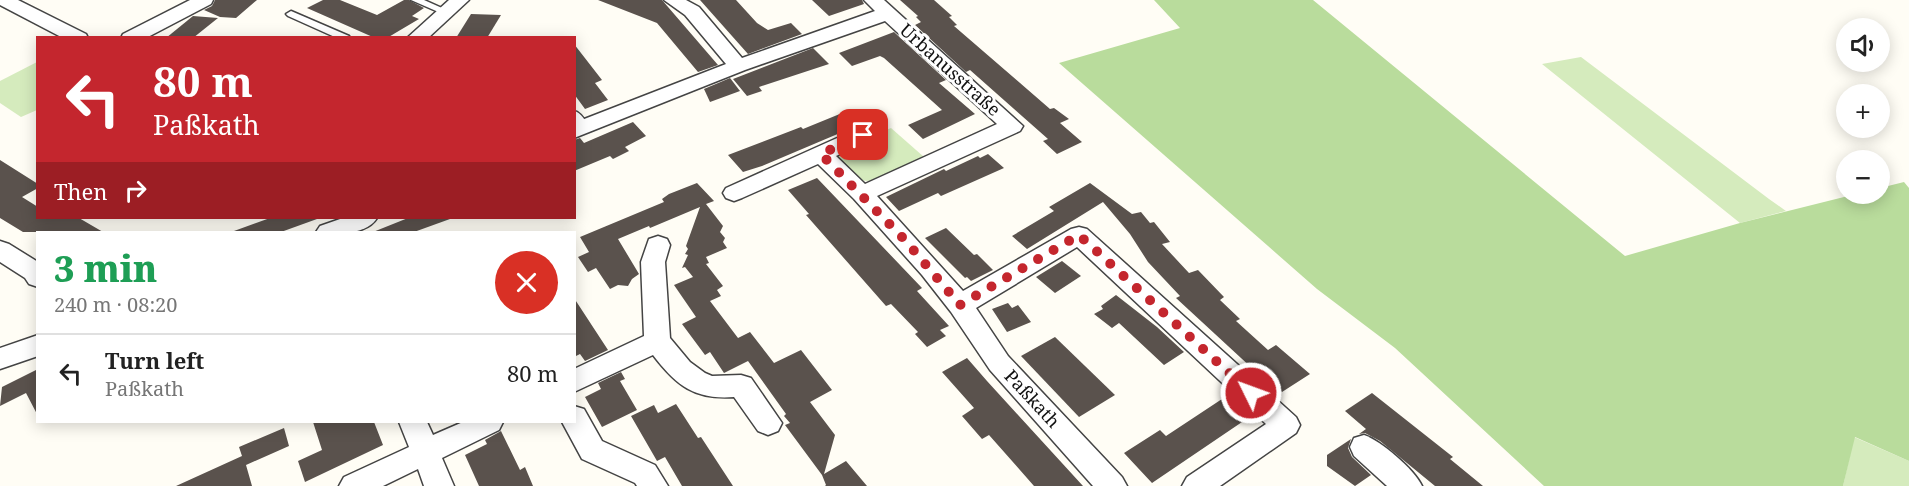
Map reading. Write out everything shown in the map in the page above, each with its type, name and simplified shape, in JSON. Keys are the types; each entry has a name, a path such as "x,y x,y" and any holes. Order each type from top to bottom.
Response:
{"street":[{"path":"4,0 75,36"},
{"path":"134,36 204,0"},
{"path":"673,0 692,11 738,66"},
{"path":"418,36 453,6"},
{"name":"Urbanusstraße","path":"578,124 738,66 881,7 1012,126 862,194"},
{"path":"734,193 863,135"},
{"name":"Paßkath","path":"821,154 862,194 931,270 960,305 999,363 1112,486"},
{"path":"335,228 362,219"},
{"path":"960,305 1079,235 1286,425 1197,486"},
{"path":"657,245 653,262 657,341 678,368 696,381 712,387 741,386 768,423"},
{"path":"0,250 36,276"},
{"path":"576,380 657,341"},
{"path":"0,359 36,346"},
{"path":"576,421 592,450 645,474 653,486"},
{"path":"413,423 439,486"},
{"path":"354,486 487,423"},
{"path":"1364,447 1407,486"}],"lane":[{"path":"416,0 453,6"},
{"path":"291,14 341,36"}],"green space":[{"path":"1154,0 1313,0 1625,256 1740,223 1836,199 1836,204 1890,204 1890,186 1904,182 1909,188 1909,461 1855,437 1843,486 1544,486 1395,348 1317,289 1059,63 1180,28"},
{"path":"1581,57 1786,211 1740,223 1542,64"},
{"path":"36,63 36,110 21,117 0,103 0,81"},
{"path":"891,128 924,157 870,181 854,180 835,160 835,155 848,145"},
{"path":"1854,437 1909,461 1909,486 1843,486"}],"building":[{"path":"215,0 257,0 236,18 220,17 204,10 212,6"},
{"path":"323,0 340,0 377,15 404,0 409,0 424,8 412,16 419,19 390,36 370,36 307,8"},
{"path":"598,0 662,0 718,65 698,72 657,23"},
{"path":"700,0 736,0 757,23 768,30 791,23 802,34 748,54"},
{"path":"812,0 862,0 864,4 829,16"},
{"path":"900,0 934,0 952,16 949,17 957,25 954,26 1050,109 1054,108 1069,119 1060,123 1082,142 1057,154 1043,141 1048,139 970,70 966,72 915,25 921,22 916,17 918,16"},
{"path":"471,14 501,15 488,36 457,36"},
{"path":"193,16 218,18 196,36 168,36"},
{"path":"894,32 946,80 939,83 975,114 923,139 908,125 942,110 884,58 880,56 852,66 839,53"},
{"path":"576,47 602,80 595,83 608,100 585,109 576,97"},
{"path":"813,48 829,64 759,87 762,91 747,96 733,79"},
{"path":"730,78 740,91 710,102 704,89"},
{"path":"852,109 866,122 762,166 743,172 728,155 801,127 803,129"},
{"path":"633,122 646,136 625,147 629,151 613,159 610,156 576,170 576,139 580,138 584,143"},
{"path":"988,154 1004,168 941,196 938,193 899,211 886,197 944,169 946,171 978,156 980,158"},
{"path":"0,160 36,183 36,189 22,197 36,206 36,219 81,219 101,231 23,232 0,218"},
{"path":"817,178 922,288 917,291 949,326 940,330 946,336 927,347 915,334 918,332 891,304 886,306 806,215 809,214 788,190"},
{"path":"697,183 714,201 706,204 723,226 720,232 725,238 723,242 727,248 706,257 709,263 706,264 723,286 717,290 721,296 710,301 738,338 750,332 774,363 801,350 832,390 810,402 835,435 824,474 846,461 867,486 825,486 822,475 785,425 790,423 784,416 786,414 748,361 724,373 710,352 705,355 682,324 696,317 674,285 693,277 685,267 682,268 688,255 685,254 688,249 686,246 700,207 618,239 639,274 628,286 618,285 610,289 596,268 588,272 578,257 589,252 580,237 664,202 662,199 669,194"},
{"path":"1090,183 1132,214 1141,212 1150,223 1154,222 1170,242 1162,244 1189,273 1198,270 1224,297 1220,300 1240,319 1236,321 1268,350 1276,345 1310,374 1282,392 1269,381 1267,382 1176,298 1180,296 1148,262 1130,234 1103,202 1027,249 1012,236 1054,211 1049,207"},
{"path":"267,219 317,219 284,231 234,231"},
{"path":"406,219 450,219 417,231 376,231"},
{"path":"946,228 993,270 971,281 965,278 925,238"},
{"path":"1062,261 1081,276 1055,293 1036,277"},
{"path":"1116,295 1157,327 1184,352 1164,365 1119,323 1112,328 1094,314 1103,309 1101,306"},
{"path":"576,301 608,350 585,361 580,354 576,356"},
{"path":"1008,303 1012,308 1018,305 1031,322 1007,332 992,309"},
{"path":"1055,337 1115,395 1079,417 1021,356"},
{"path":"967,358 1083,486 1034,486 989,435 982,439 962,416 974,408 942,372"},
{"path":"36,370 36,412 26,393 0,406 2,387"},
{"path":"621,372 625,379 620,381 637,410 602,427 585,397 601,389 598,383"},
{"path":"1372,393 1453,457 1450,459 1483,486 1435,486 1380,441 1365,433 1359,434 1366,429 1345,411"},
{"path":"1222,399 1245,420 1152,483 1124,453 1160,430 1166,436"},
{"path":"676,404 733,486 682,486 665,457 657,461 631,416 654,405 658,413"},
{"path":"313,423 374,423 383,445 305,482 298,461 322,450"},
{"path":"284,428 289,446 246,465 252,486 176,486 242,456 239,447"},
{"path":"501,431 520,470 525,467 533,486 479,486 465,455 487,444 485,440"},
{"path":"1351,439 1348,448 1352,457 1371,475 1355,486 1327,466 1327,455"}],"route":[{"path":"863,135 821,154 904,239 960,305 1079,235 1251,393"}]}
